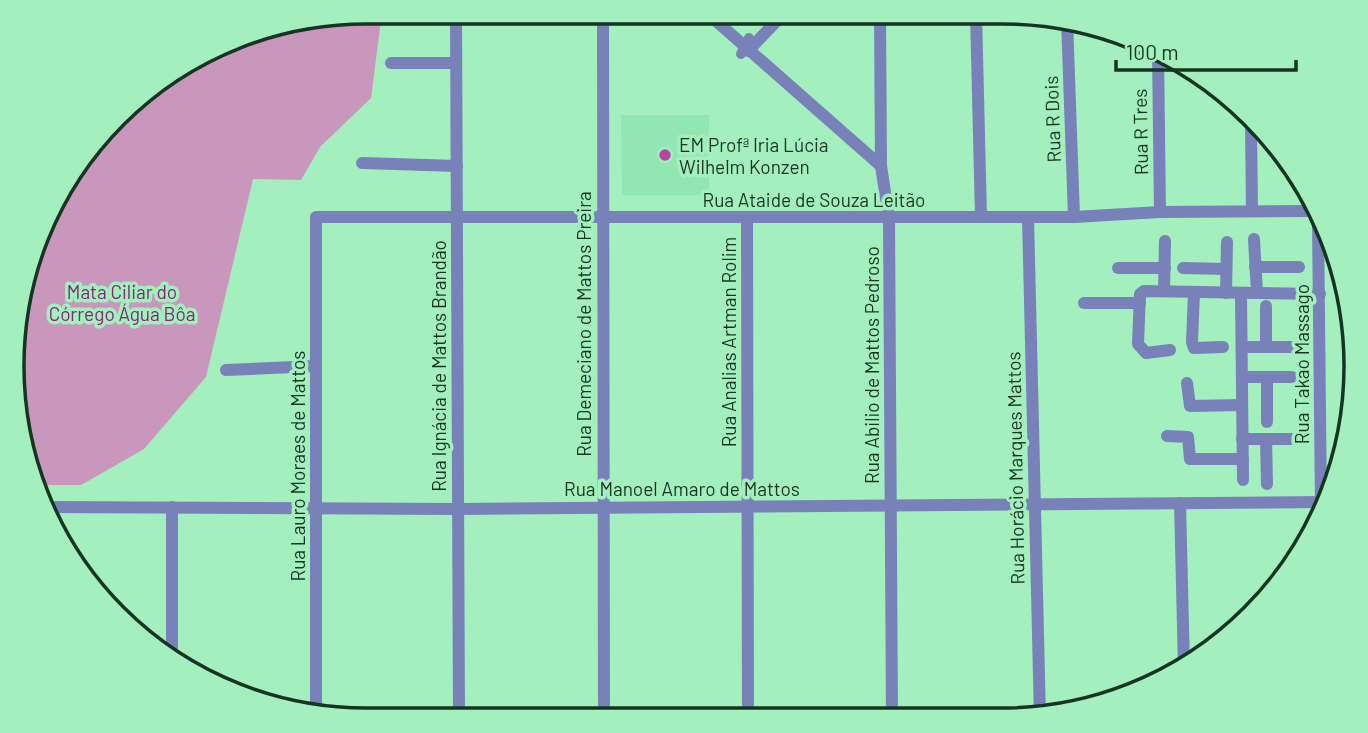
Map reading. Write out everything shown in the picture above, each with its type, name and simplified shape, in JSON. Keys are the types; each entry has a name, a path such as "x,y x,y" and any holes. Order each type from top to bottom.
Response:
{"street":[{"name":"Rua Ignácia de Mattos Brandão","path":"456,24 457,166 462,219 459,708"},
{"name":"Rua Demeciano de Mattos Preira","path":"603,24 601,220 604,708"},
{"path":"719,24 881,166"},
{"path":"746,48 773,24"},
{"name":"Rua Abilio de Mattos Pedroso","path":"880,24 881,166 889,218 891,708"},
{"path":"975,24 981,217"},
{"name":"Rua R Dois","path":"1067,31 1074,217"},
{"path":"391,63 456,63"},
{"name":"Rua R Tres","path":"1158,63 1160,212"},
{"path":"1251,133 1252,211"},
{"path":"362,163 457,166"},
{"name":"Rua Ataide de Souza Leitão","path":"316,217 601,220 1074,217 1160,212 1306,211"},
{"name":"Rua Lauro Moraes de Mattos","path":"316,217 316,705"},
{"name":"Rua Horácio Marques Mattos","path":"1028,217 1040,707"},
{"name":"Rua Analias Artman Rolim","path":"747,218 743,507 748,708"},
{"path":"1254,239 1257,293"},
{"name":"Rua Takao Massago","path":"1318,240 1322,484"},
{"path":"1164,292 1165,241"},
{"path":"1226,293 1227,242"},
{"path":"1255,267 1299,267"},
{"path":"1118,268 1165,268"},
{"path":"1183,268 1226,269"},
{"path":"1170,350 1146,353 1138,344 1140,303 1144,291 1241,295 1320,294"},
{"path":"1194,292 1194,348 1223,348"},
{"path":"1241,295 1243,480"},
{"path":"1084,303 1140,303"},
{"path":"1266,306 1266,347"},
{"path":"1242,347 1294,347"},
{"path":"226,370 316,366"},
{"path":"1242,377 1292,377"},
{"path":"1267,377 1267,422"},
{"path":"1187,383 1190,406 1242,405"},
{"path":"1167,436 1188,437 1191,459 1243,459"},
{"path":"1242,439 1293,439"},
{"path":"1266,439 1267,484"},
{"path":"1180,503 1184,656"},
{"name":"Rua Manoel Amaro de Mattos","path":"55,507 316,506 462,509 1314,503"},
{"path":"172,507 172,648"}],"shaded area":[{"name":"EM Profª Iria Lúcia Wilhelm Konzen","path":"621,115 709,115 709,195 622,195"}],"green space":[{"name":"Mata Ciliar do Córrego Água Bôa","path":"380,24 371,98 320,147 301,180 253,179 206,377 144,449 81,485 46,485 31,433 24,366 27,322 36,278 60,215 82,176 109,141 141,109 195,70 278,36 322,27"}],"place":[{"name":"EM Profª Iria Lúcia Wilhelm Konzen","path":"665,155"}]}
